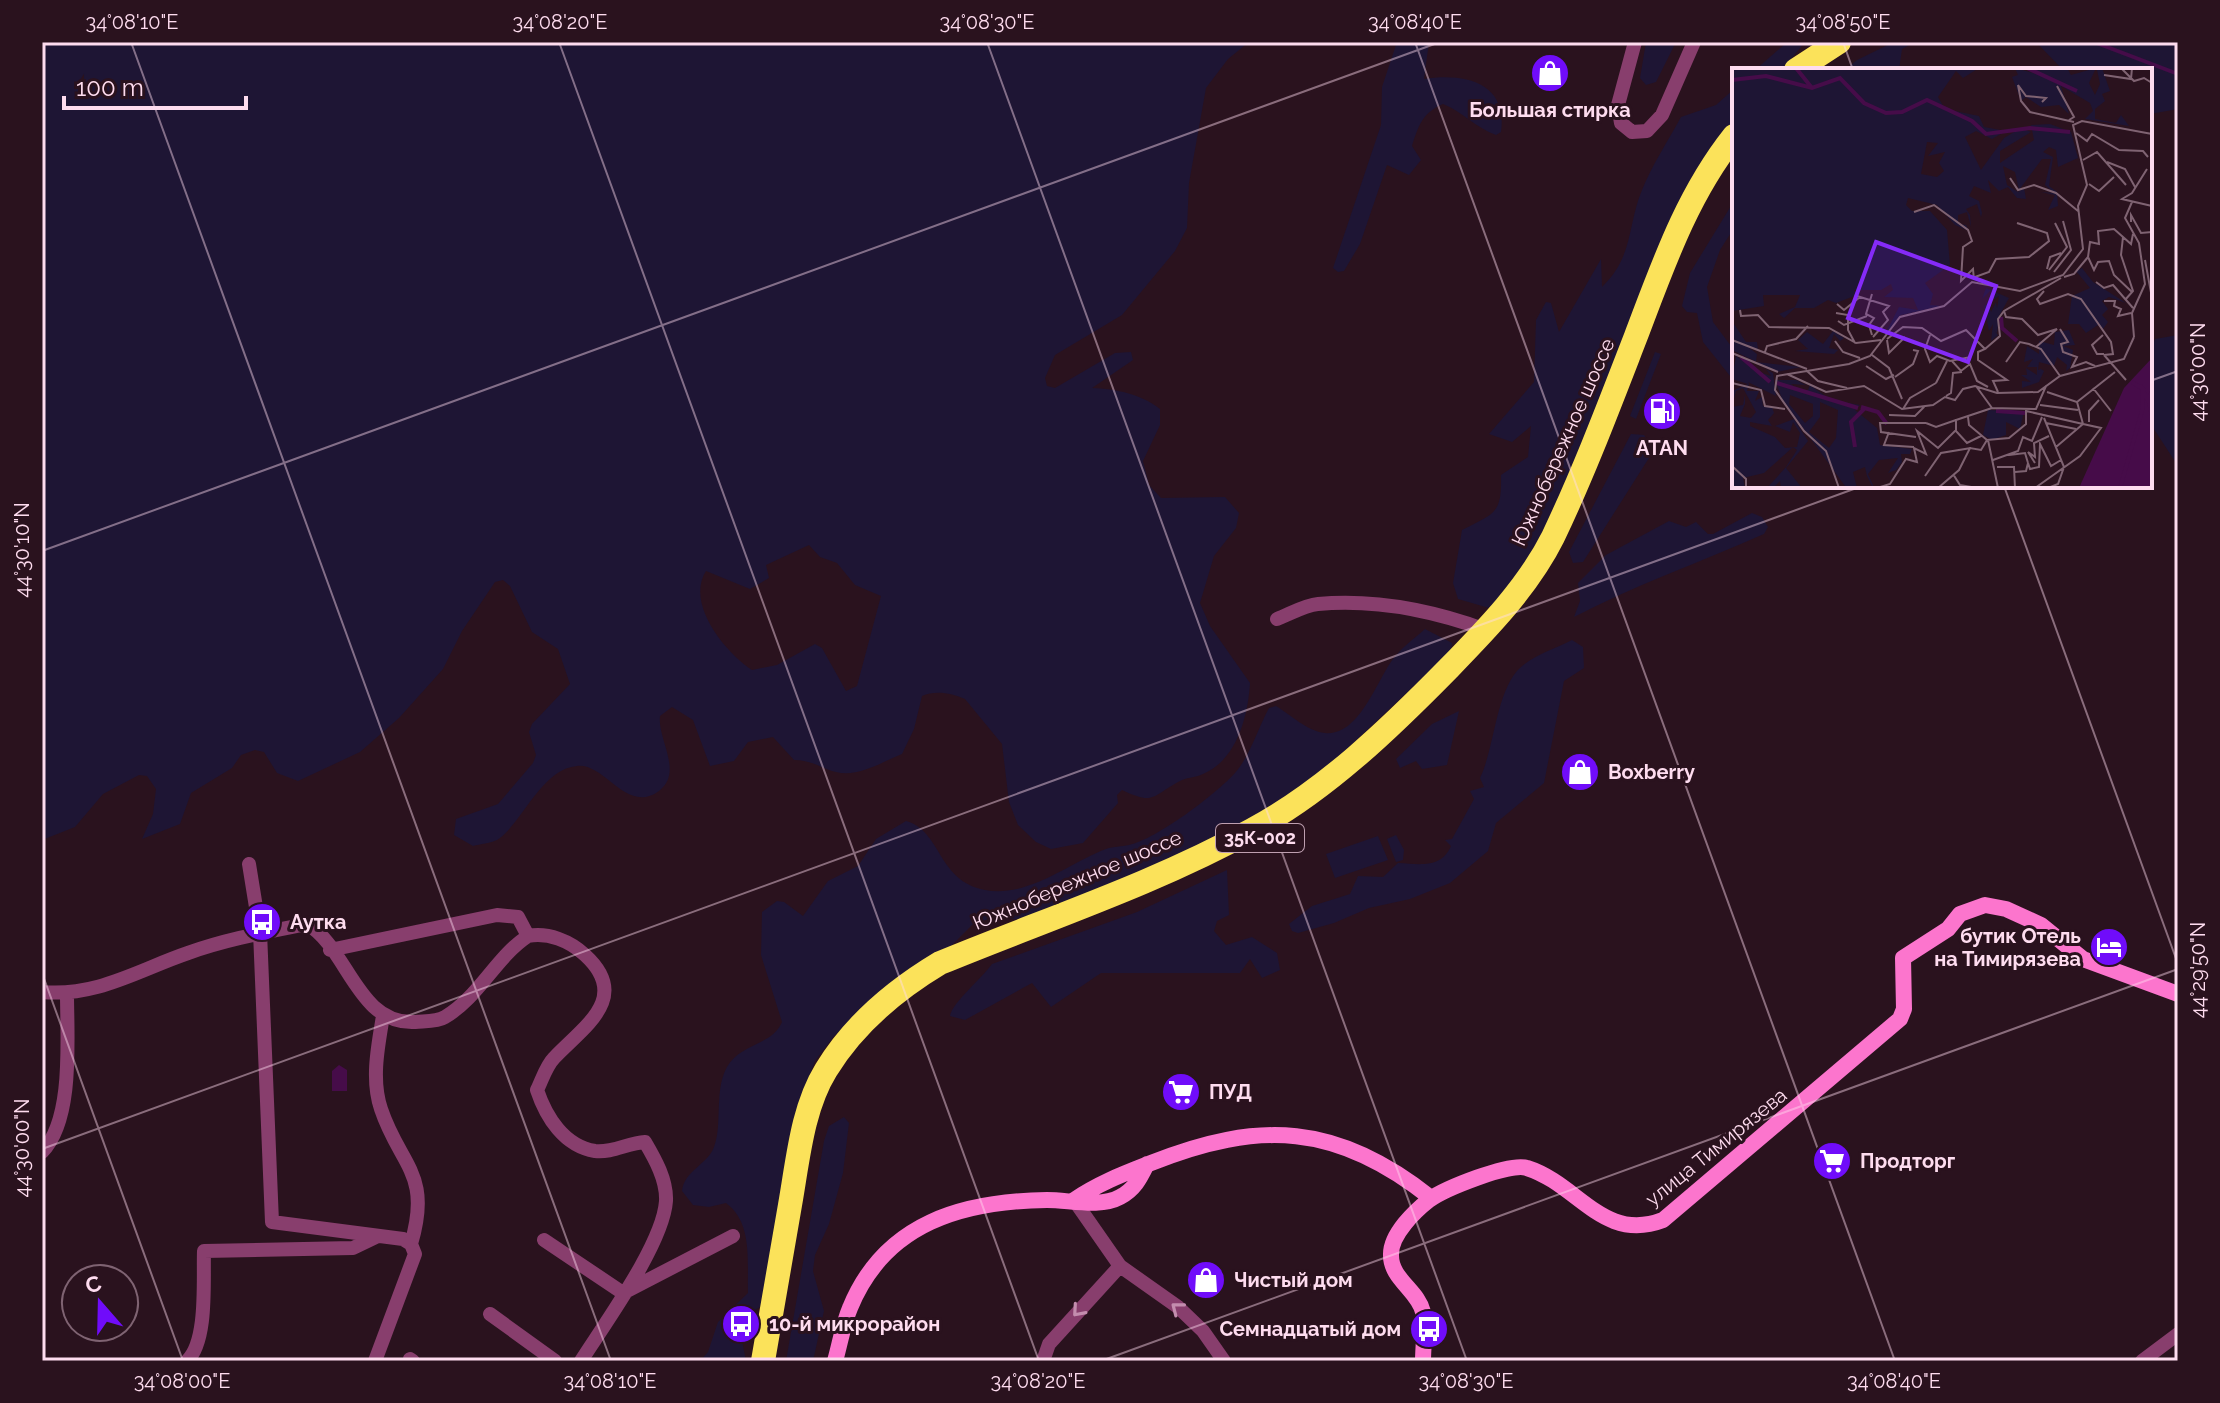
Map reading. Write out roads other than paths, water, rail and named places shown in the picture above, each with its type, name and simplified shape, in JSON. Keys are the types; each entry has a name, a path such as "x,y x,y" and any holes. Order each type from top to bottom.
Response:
{"highway":[{"path":"1810,68 1849,42"},
{"path":"1799,68 1829,45"},
{"name":"Южнобережное шоссе","path":"763,1361 797,1165 812,1102 837,1054 878,1007 907,983 940,963 1253,830 1293,804 1360,752 1486,630 1525,582 1552,539 1602,424 1673,239 1710,166 1732,138"},
{"name":"Южнобережное шоссе","path":"773,1361 813,1140 835,1078 854,1052 898,1006 951,969 1224,855 1263,836 1304,810 1379,750 1498,635 1551,563 1613,430 1683,245 1706,197 1732,154"}],"street":[{"path":"1635,42 1618,105 1621,123 1632,132 1647,131 1662,115 1694,42"},
{"path":"1809,68 1829,45"},
{"path":"1277,619 1315,604 1368,605 1439,613 1486,630"},
{"path":"249,864 260,932 272,1222 378,1236 411,1244"},
{"name":"улица Тимирязева","path":"1431,1198 1504,1169 1526,1167 1617,1224 1649,1226 1663,1220 1900,1019 1904,1009 1903,958 1942,933 1971,907 1985,905 2006,909 2041,925 2083,959 2178,994"},
{"path":"330,950 497,915 518,917 528,936"},
{"path":"42,992 67,994 105,987 189,952 260,932 307,924 320,931 330,950 383,1016 399,1022 443,1019 468,999 528,936 540,934 577,948 594,963 604,983 601,1012 551,1060 537,1090 545,1114 564,1135 594,1151 645,1142 658,1165 666,1199 662,1218 623,1293 581,1361"},
{"path":"42,1152 49,1145 61,1112 67,1051 67,994"},
{"path":"375,1361 412,1269 415,1254 411,1244 417,1224 417,1185 381,1109 376,1080 383,1016"},
{"path":"1074,1200 1103,1181 1235,1136 1292,1134 1322,1140 1360,1155 1411,1183 1431,1198 1395,1239 1391,1253 1393,1268 1423,1311 1423,1361"},
{"path":"835,1361 850,1308 866,1279 892,1248 919,1228 947,1212 1007,1200 1100,1203 1120,1197 1137,1184 1147,1164"},
{"path":"1074,1200 1120,1266 1178,1307 1203,1331 1224,1361"},
{"path":"1092,1223 1100,1203"},
{"path":"187,1361 197,1351 200,1336 204,1251 353,1248 378,1236"},
{"path":"623,1293 733,1236"},
{"path":"544,1240 623,1293"},
{"path":"1043,1361 1049,1344 1120,1266"},
{"path":"490,1314 555,1361"},
{"path":"2142,1361 2178,1334"}],"waterway":[{"path":"2094,42 2178,74"}],"place":[{"name":"Большая стирка","path":"1550,73"},
{"name":"ATAN","path":"1662,411"},
{"name":"Boxberry","path":"1580,772"},
{"name":"Аутка","path":"262,922"},
{"name":"бутик Отель на Тимирязева","path":"2109,947"},
{"name":"ПУД","path":"1181,1092"},
{"name":"Продторг","path":"1832,1161"},
{"name":"Чистый дом","path":"1206,1280"},
{"name":"10-й микрорайон","path":"741,1324"},
{"name":"Семнадцатый дом","path":"1429,1329"}]}
